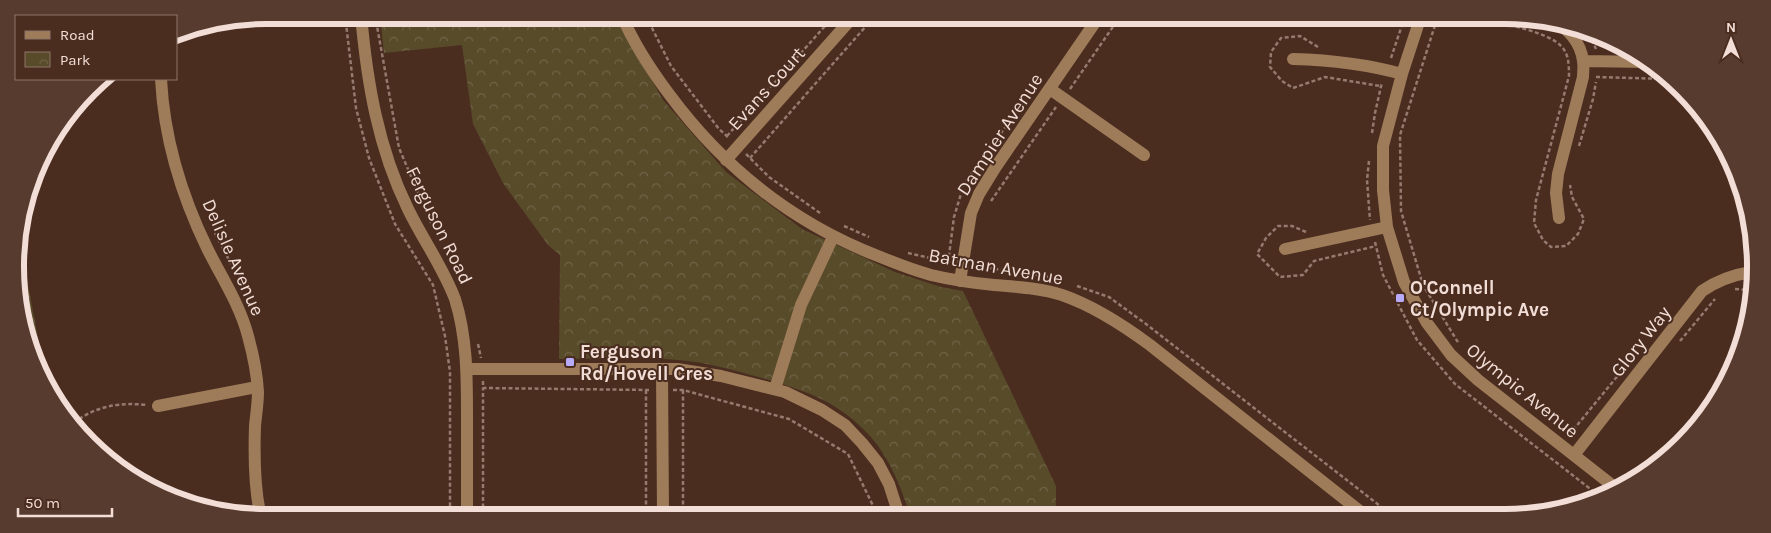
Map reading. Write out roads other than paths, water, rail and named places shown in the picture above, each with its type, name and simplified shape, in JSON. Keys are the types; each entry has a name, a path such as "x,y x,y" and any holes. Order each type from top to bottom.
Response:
{"street":[{"name":"Ferguson Road","path":"362,24 372,101 382,142 408,210 442,270 455,300 464,336 467,509"},
{"name":"Batman Avenue","path":"626,24 638,48 684,114 726,160 754,185 801,219 834,237 895,263 929,274 960,281 1025,288 1061,295 1093,308 1150,345 1356,509"},
{"name":"Evans Court","path":"726,160 848,24"},
{"name":"Dampier Avenue","path":"960,281 971,213 979,194 1094,24"},
{"name":"Olympic Avenue","path":"1418,24 1402,74 1383,146 1383,190 1388,227 1404,282 1427,323 1451,355 1478,380 1578,450 1612,484"},
{"path":"1559,218 1556,194 1558,174 1583,77 1584,61 1577,43 1569,33"},
{"path":"1293,59 1352,63 1402,74"},
{"path":"1584,61 1634,62"},
{"name":"Delisle Avenue","path":"160,80 170,141 181,182 193,216 240,312 248,336 256,371 255,466 260,509"},
{"path":"1050,89 1144,155"},
{"path":"1285,248 1388,227"},
{"path":"775,389 801,305 834,237"},
{"name":"Glory Way","path":"1578,450 1702,292 1717,281 1747,273"},
{"path":"662,368 663,509"},
{"path":"466,369 662,368 721,376 775,389 804,400 845,426 878,463 889,484 898,509"},
{"path":"158,406 257,386"}],"place":[{"name":"O'Connell Ct/Olympic Ave","path":"1400,298"},
{"name":"Ferguson Rd/Hovell Cres","path":"570,362"}]}
